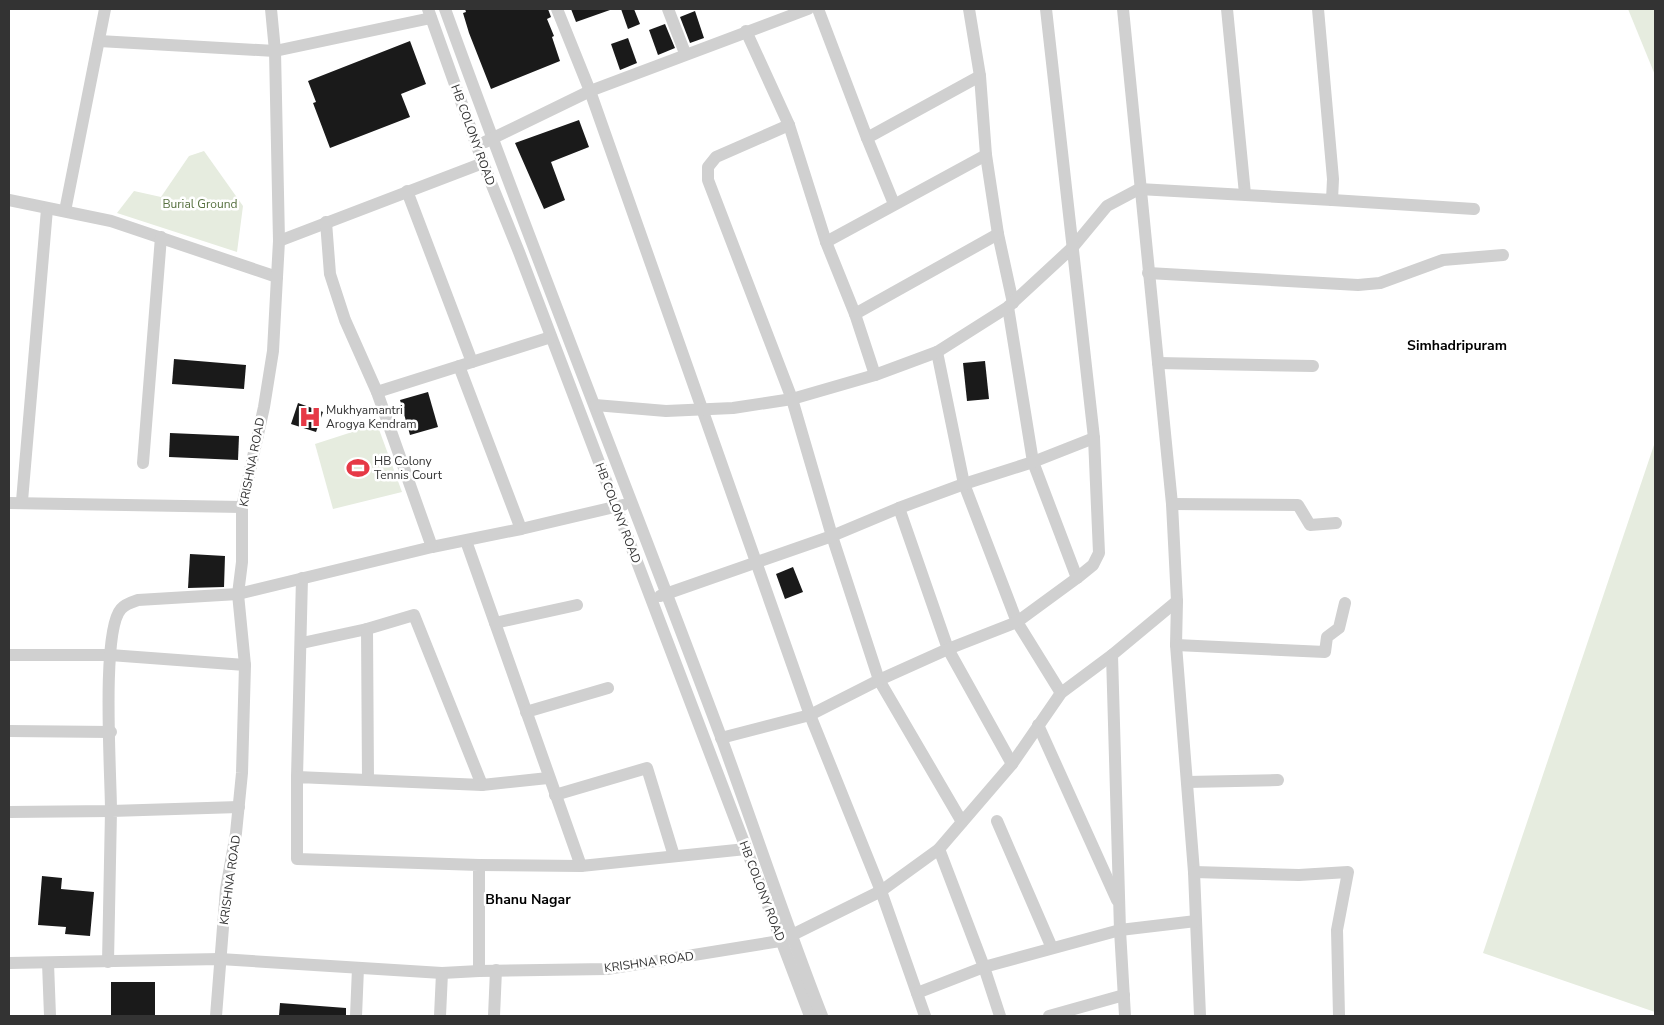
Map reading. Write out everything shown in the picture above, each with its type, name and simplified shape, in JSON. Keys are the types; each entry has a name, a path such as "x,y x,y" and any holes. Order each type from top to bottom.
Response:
{"street":[{"path":"65,212 105,9"},
{"name":"KRISHNA ROAD","path":"270,9 275,51 279,241 273,351 264,407 242,507 242,562 238,594 245,665 242,773 239,806 226,889 220,959 442,974 496,970 607,969 786,939 881,891 938,849 1012,764 1060,692"},
{"path":"445,9 492,139 721,738 786,939 822,1016"},
{"path":"557,9 590,91 755,564 810,715 881,891 925,1016"},
{"path":"668,9 685,53"},
{"path":"477,146 590,91 685,53 808,9"},
{"path":"818,9 894,204"},
{"path":"969,9 980,76 986,155 1033,462 1076,578"},
{"path":"721,738 810,715 879,680 948,649 1017,622 1093,565 1100,553 1094,438 1046,9"},
{"path":"1123,9 1139,189 1172,504 1177,601 1176,645 1194,872 1200,1016"},
{"path":"1227,9 1245,194"},
{"path":"1318,9 1334,180 1332,200"},
{"path":"99,41 275,51 429,13"},
{"name":"HB COLONY ROAD","path":"429,13 483,163 552,338 746,849 786,939 810,1016"},
{"path":"746,31 789,125 826,242 855,314 875,375"},
{"path":"867,138 980,76"},
{"path":"789,125 716,157 708,167 708,180 792,399 832,536 879,680 962,822"},
{"path":"826,242 986,155"},
{"path":"279,241 483,163"},
{"path":"595,405 666,411 733,408 792,399 875,375 937,352 1010,305 1073,247 1107,206 1139,189 1401,203 1474,209"},
{"path":"407,191 472,362"},
{"path":"9,200 111,221 277,277"},
{"path":"22,501 47,209"},
{"path":"326,222 330,274 345,320 377,392 432,547"},
{"path":"855,314 998,234"},
{"path":"143,463 161,237"},
{"path":"1148,274 1358,285 1380,283 1443,260 1503,255"},
{"path":"377,392 552,338"},
{"path":"937,352 964,484 1017,622 1060,692 1112,655 1177,601"},
{"path":"1158,363 1313,366"},
{"path":"459,366 521,529"},
{"path":"651,600 832,536 899,508 964,484 1033,462 1094,438"},
{"path":"9,503 22,501 242,507"},
{"path":"108,962 112,810 110,655 116,618 121,608 138,600 238,594 432,547 521,529 631,502"},
{"path":"1172,504 1298,505 1310,525 1336,523"},
{"path":"899,508 948,649 1012,764"},
{"path":"466,541 548,778 581,866"},
{"path":"302,578 302,644 296,778 297,859 479,865 581,866 746,849"},
{"path":"1176,645 1324,652 1327,637 1339,628 1345,603"},
{"path":"495,623 577,605"},
{"path":"302,644 368,629 414,615 482,785"},
{"path":"368,629 368,780"},
{"path":"9,655 110,655 245,665"},
{"path":"1112,655 1120,930 1125,1016"},
{"path":"526,712 608,688"},
{"path":"1038,724 1120,907"},
{"path":"9,731 111,732"},
{"path":"555,795 647,768 674,856"},
{"path":"296,778 482,785 548,778"},
{"path":"1187,782 1278,780"},
{"path":"9,812 239,806"},
{"path":"997,822 1052,948"},
{"path":"938,849 984,967 1000,1016"},
{"path":"479,865 479,971"},
{"path":"1194,872 1300,874 1348,872 1337,930 1339,1016"},
{"path":"917,994 984,967 1120,930 1196,921"},
{"path":"9,963 220,959 216,1016"},
{"path":"48,963 50,1016"},
{"path":"356,1016 358,968"},
{"path":"494,1016 496,970"},
{"path":"440,1016 442,974"},
{"path":"1054,1016 1124,995"}],"green space":[{"path":"1628,9 1655,9 1655,75"},
{"name":"Burial Ground","path":"204,151 243,206 237,252 117,213 134,191 161,197 189,156"},
{"name":"HB Colony Tennis Court","path":"377,424 402,492 333,509 315,444"},
{"path":"1655,442 1655,1012 1483,953"}],"building":[{"path":"465,9 548,9 551,17 547,19 554,36 552,37 560,61 491,89 469,33 463,13 466,12"},
{"path":"571,9 610,9 610,10 576,22"},
{"path":"621,9 634,9 640,24 628,29"},
{"path":"695,11 704,38 690,43 680,17"},
{"path":"665,24 675,48 658,55 649,30"},
{"path":"628,38 637,63 620,70 611,44"},
{"path":"410,41 426,84 401,94 410,117 330,148 313,103 316,102 308,81"},
{"path":"579,120 589,147 551,162 565,200 544,209 515,143"},
{"path":"174,359 246,365 244,389 172,384"},
{"path":"985,361 989,399 967,401 963,363"},
{"path":"428,392 438,427 410,435 400,400"},
{"path":"298,403 323,412 316,432 291,424"},
{"path":"170,433 239,436 238,460 169,457"},
{"path":"190,554 225,556 224,587 188,588"},
{"path":"793,567 803,592 785,599 776,574"},
{"path":"42,876 62,878 61,889 94,892 90,936 65,934 66,927 38,925"},
{"path":"111,982 155,982 155,1016 111,1016"},
{"path":"280,1003 346,1008 346,1016 279,1016"}],"place":[{"name":"Mukhyamantri Arogya Kendram","path":"310,417"},
{"name":"HB Colony Tennis Court","path":"358,468"}],"district":[{"name":"Simhadripuram","path":"1457,345"},
{"name":"Bhanu Nagar","path":"528,899"}]}
